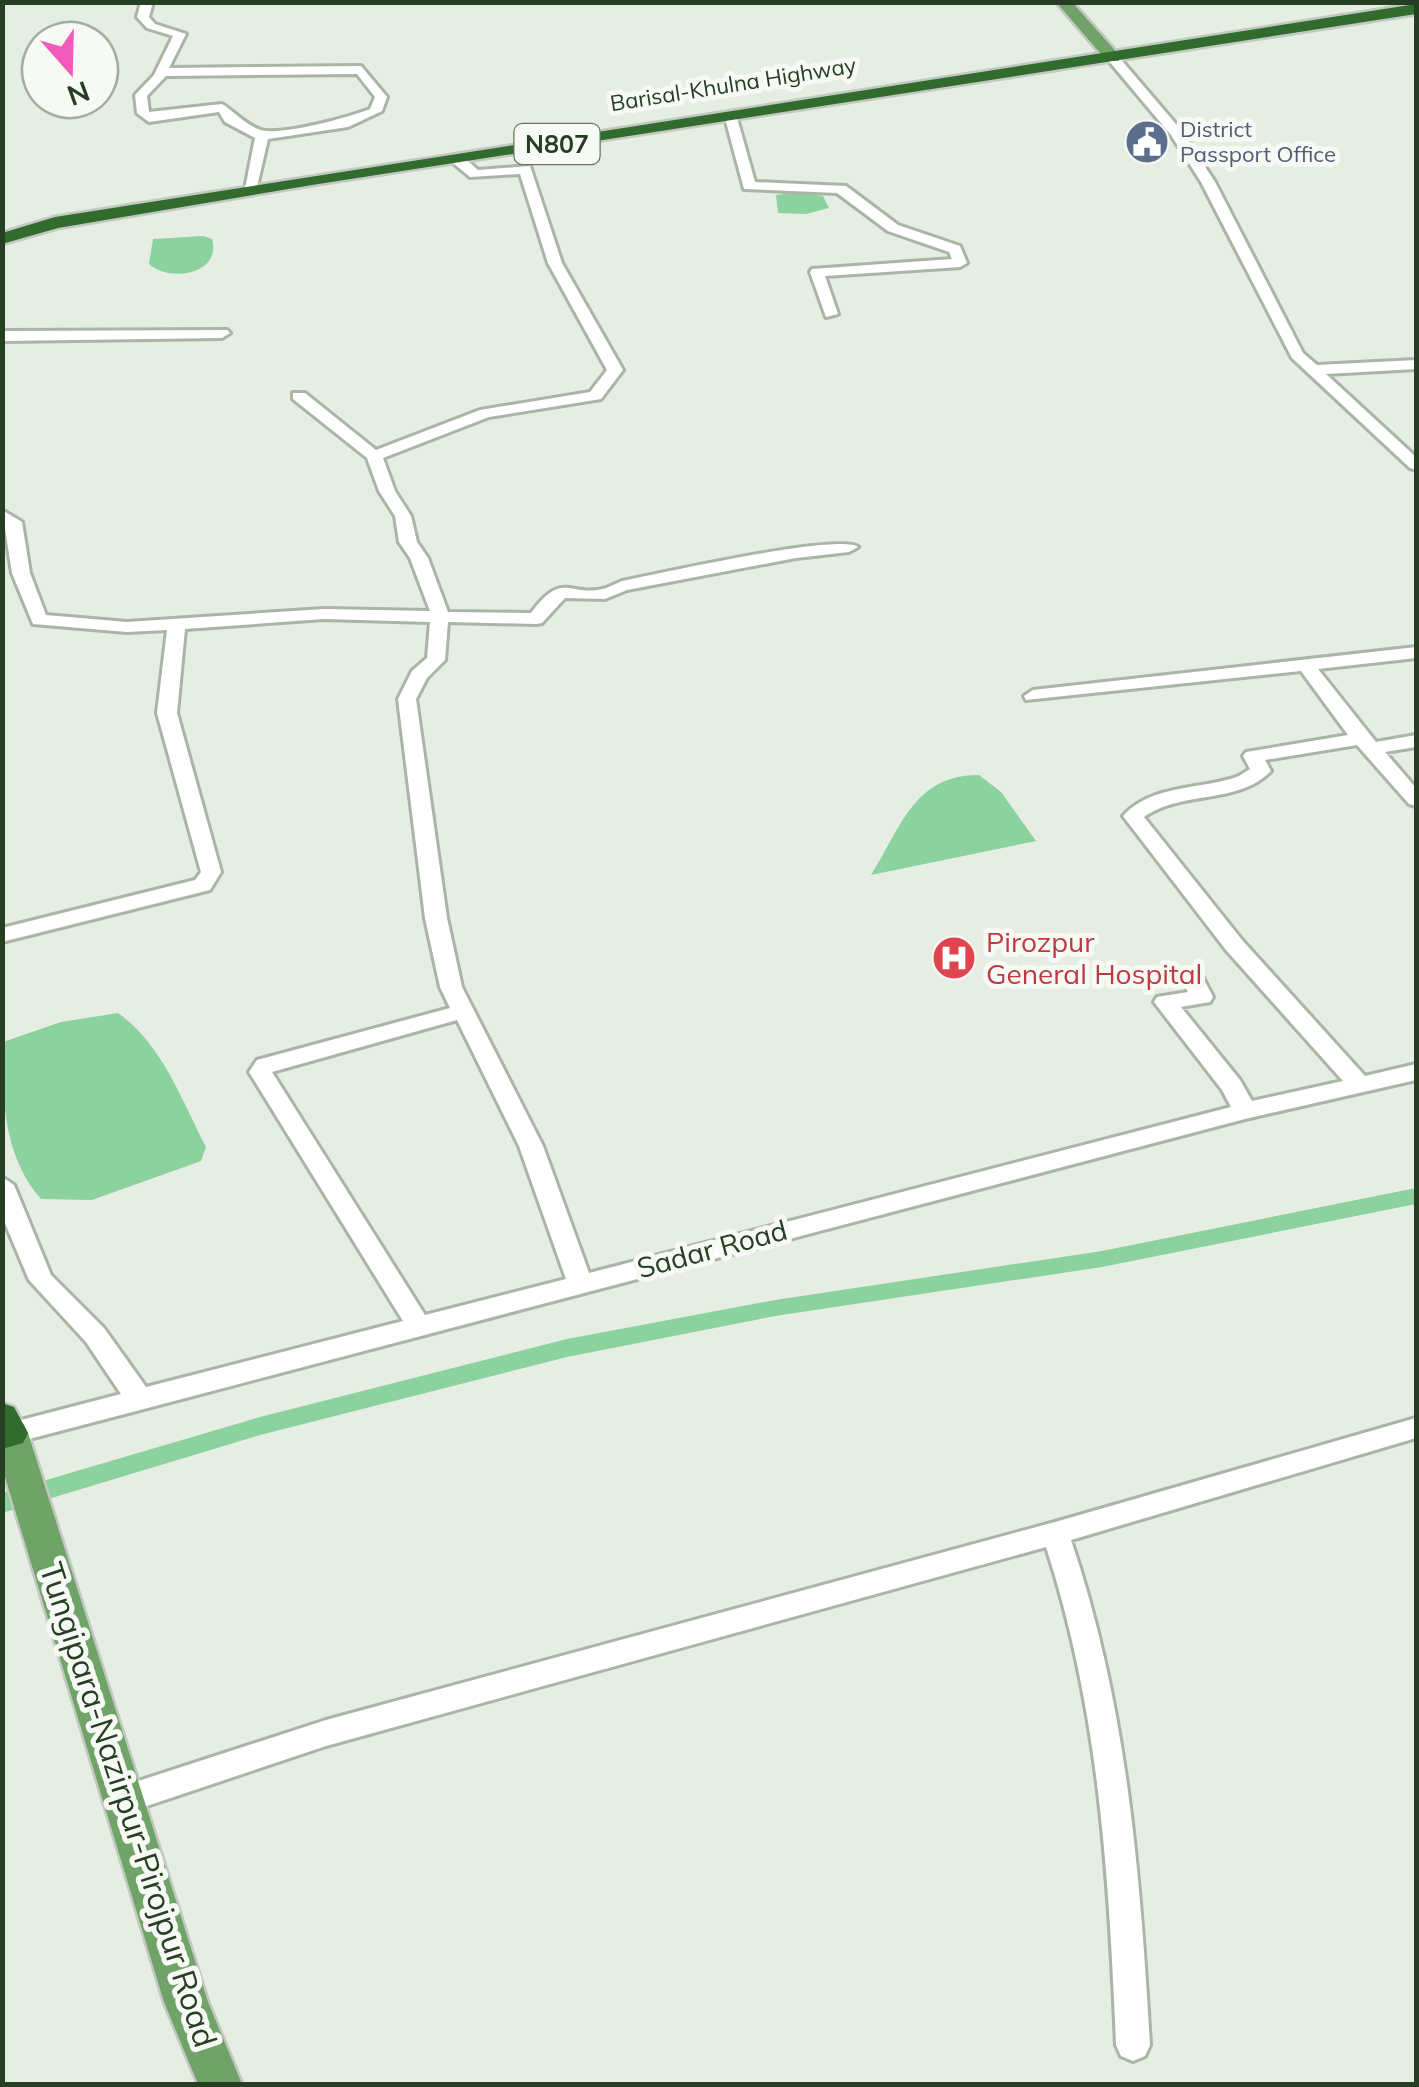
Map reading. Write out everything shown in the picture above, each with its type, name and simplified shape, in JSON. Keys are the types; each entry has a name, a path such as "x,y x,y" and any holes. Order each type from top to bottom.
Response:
{"highway":[{"name":"Barisal-Khulna Highway","path":"2,240 55,223 249,191 1416,9"}],"main road":[{"path":"1063,2 1113,58"},
{"name":"Tungipara-Nazirpur-Pirojpur Road","path":"5,1428 24,1467 37,1526 186,2002 220,2084"}],"street":[{"path":"147,2 143,17 150,26 180,34 161,72 141,95 143,113 150,118 222,108 230,119 262,136 348,123 376,111 381,97 361,70 161,72"},
{"path":"1113,58 1176,134 1208,182 1298,356 1416,466"},
{"path":"731,118 750,186 841,190 864,213 934,244 955,249 960,262 817,272 830,314"},
{"path":"249,191 262,136"},
{"path":"374,456 486,413 595,396 616,370 555,263 525,169 475,174 457,159"},
{"path":"2,336 222,333"},
{"path":"1314,370 1416,364"},
{"path":"299,396 374,456 387,492 403,516 408,542 419,558 440,615 436,660 419,675 407,700 442,955 461,1012 531,1146 580,1283"},
{"path":"2,515 14,522 20,573 39,620 82,626 268,615 536,619 552,598 568,592 596,596 614,593 622,586 796,552 849,547"},
{"path":"2,935 203,884 211,872 167,712 177,623"},
{"path":"1033,696 1416,652"},
{"path":"1304,663 1416,800"},
{"path":"1359,1084 1234,945 1133,816 1163,800 1232,789 1261,771 1253,756 1416,741"},
{"path":"1193,980 1202,997 1164,1002 1232,1086 1245,1111"},
{"path":"419,1326 260,1072 264,1065 461,1012"},
{"name":"Sadar Road","path":"5,1428 140,1400 1245,1111 1416,1072"},
{"path":"2,1186 41,1280 96,1335 140,1400"},
{"path":"123,1800 344,1728 1055,1533 1416,1428"},
{"path":"1055,1533 1080,1600 1114,1760 1133,2045"}],"shaded area":[{"path":"798,192 823,196 829,208 806,214 778,213 776,195"},
{"path":"153,239 212,239 213,251 202,267 181,274 158,270 149,264"},
{"path":"979,775 1001,792 1036,841 871,875 902,822 924,794 957,777"},
{"path":"118,1013 159,1056 206,1147 201,1161 92,1200 41,1199 19,1164 7,1125 3,1042 61,1022"}],"waterway":[{"path":"2,1503 260,1426 567,1348 775,1308 1102,1259 1416,1196"}],"place":[{"name":"District Passport Office","path":"1147,142"},
{"name":"Pirozpur General Hospital","path":"954,958"}]}
